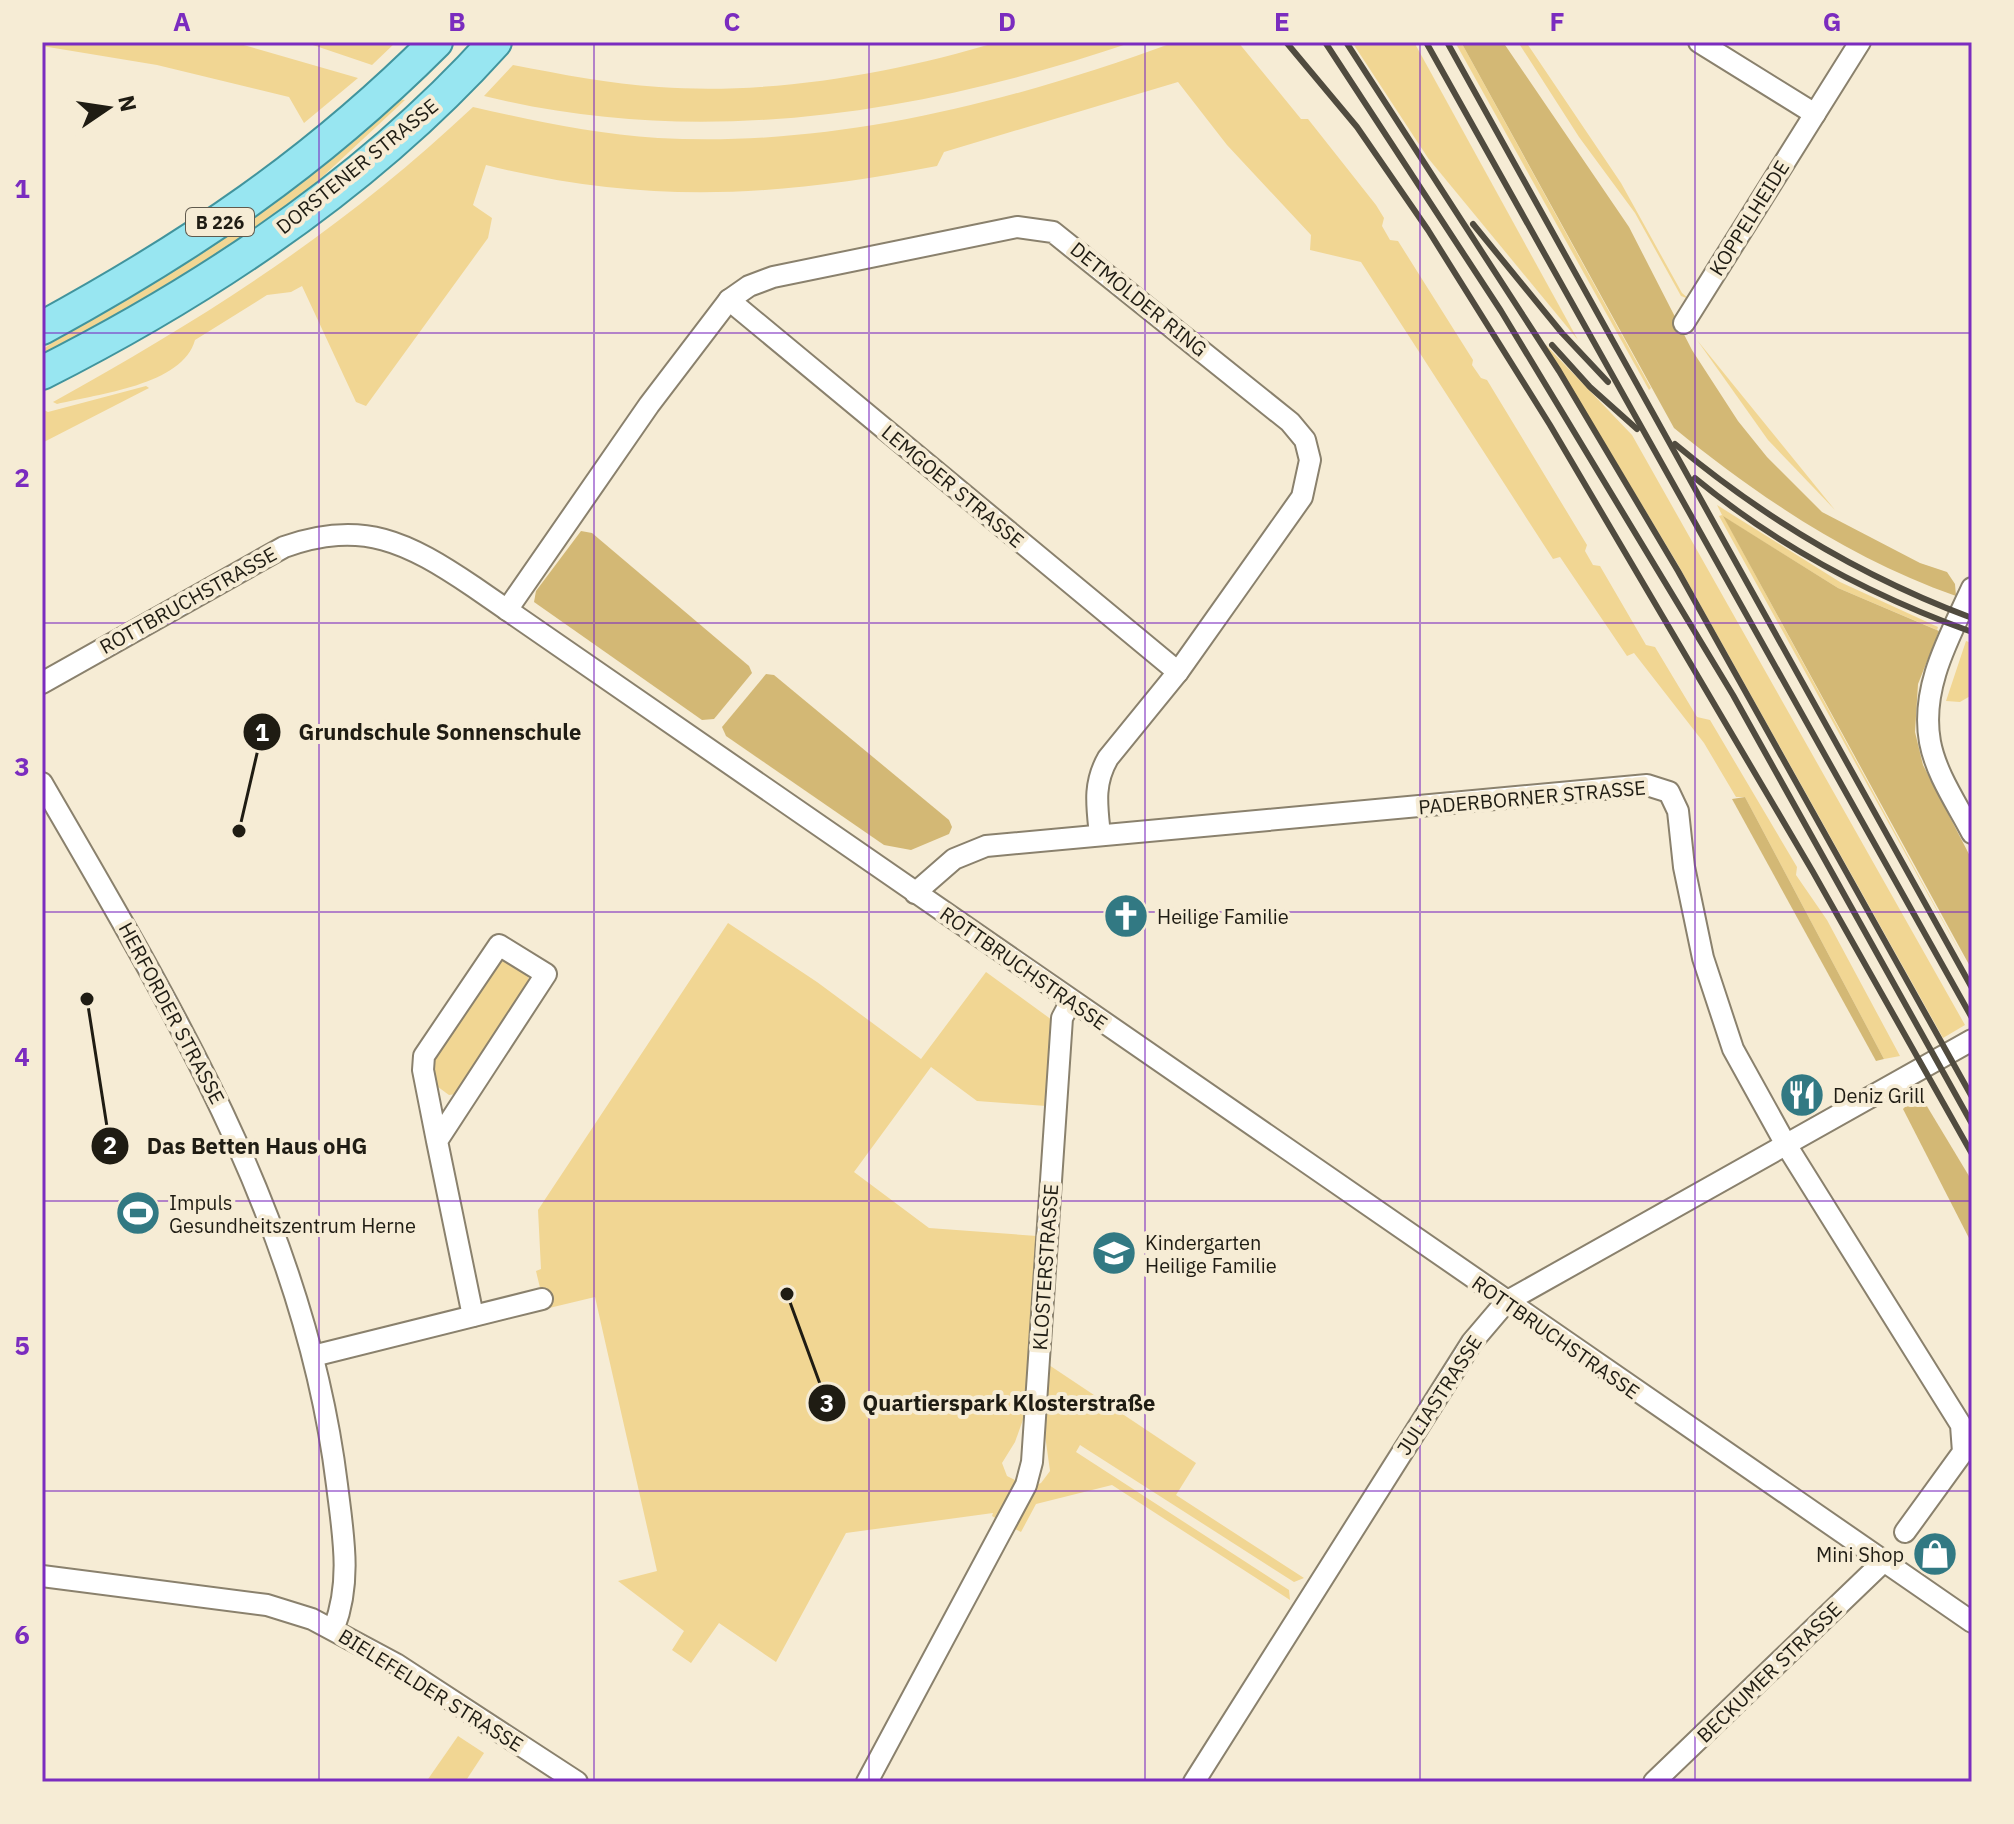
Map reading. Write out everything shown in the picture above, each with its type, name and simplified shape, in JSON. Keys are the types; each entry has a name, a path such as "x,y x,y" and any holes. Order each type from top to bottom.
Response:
{"main road":[{"name":"DORSTENER STRASSE","path":"42,328 169,256 265,193 322,148 436,42"},
{"name":"DORSTENER STRASSE","path":"42,373 144,317 303,214 429,107 495,42"}],"street":[{"path":"1699,42 1815,114"},
{"name":"KOPPELHEIDE","path":"1684,323 1860,42"},
{"name":"DETMOLDER RING","path":"507,610 649,405 729,300 749,286 773,277 1017,227 1035,227 1053,232 1072,244 1290,422 1305,440 1310,460 1302,497 1178,672 1108,758 1098,776 1096,796 1100,835"},
{"name":"LEMGOER STRASSE","path":"729,300 1178,672"},
{"name":"ROTTBRUCHSTRASSE","path":"42,683 257,559 326,535 378,536 413,549 507,610 1972,1622"},
{"path":"1972,588 1941,656 1927,714 1930,745 1972,833"},
{"name":"HERFORDER STRASSE","path":"42,783 187,1034 224,1110 280,1246 329,1421 345,1557 343,1604 334,1628"},
{"name":"PADERBORNER STRASSE","path":"915,893 935,872 974,850 1100,835 1659,786 1669,792 1678,811 1693,915 1717,1005 1748,1080 1961,1425 1963,1452 1905,1532"},
{"path":"437,1141 546,974 499,945 424,1056 423,1070 437,1141 473,1316"},
{"name":"KLOSTERSTRASSE","path":"867,1782 1026,1485 1032,1462 1062,1018 1071,1001"},
{"name":"JULIASTRASSE","path":"1194,1782 1472,1342 1506,1302 1972,1040"},
{"path":"313,1356 542,1299"},
{"name":"BECKUMER STRASSE","path":"1654,1782 1883,1562"},
{"name":"BIELEFELDER STRASSE","path":"42,1576 267,1605 334,1628 396,1664 577,1782"}],"shaded area":[{"path":"42,42 233,42 358,78 304,123 289,97 157,65 42,46"},
{"path":"304,42 396,42 372,65"},
{"path":"998,42 1133,42 974,88 893,105 812,116 730,121 648,120 566,112 484,96 513,65 640,86 744,88 830,80 916,64"},
{"path":"1175,42 1238,42 1301,119 1308,119 1376,205 1384,218 1382,226 1390,240 1398,241 1473,360 1472,365 1481,378 1487,380 1587,545 1585,551 1593,565 1600,566 1646,645 1655,647 1697,717 1710,720 1797,867 1796,875 1827,920 1900,1056 1884,1059 1745,797 1736,797 1704,743 1634,653 1627,656 1560,557 1553,559 1361,262 1310,250 1311,235 1227,145 1178,82 944,152 937,166 821,185 712,192 657,191 545,178 486,165 473,205 492,218 488,238 366,406 356,402 302,286 291,292 267,295 195,340 187,355 174,368 157,377 116,391 57,404 53,402 166,337 272,268 374,193 473,107 634,136 723,139 789,136 855,128 986,101 1050,84"},
{"path":"1352,42 1414,42 1578,340 1428,158"},
{"path":"1455,42 1461,42 1651,388 1649,390"},
{"path":"1461,42 1503,42 1629,227 1692,350 1738,421 1767,457 1822,512 1920,563 1947,572 1955,584 1956,596 1843,545 1773,502 1674,428"},
{"path":"1518,42 1526,42 1621,183 1682,293 1689,299 1681,296 1635,213 1579,137"},
{"path":"397,99 405,100 291,206 175,283 42,359 42,350"},
{"path":"1697,340 1835,510 1768,440"},
{"path":"1545,344 1632,435 1965,1025 1943,1038 1677,563"},
{"path":"146,386 149,388 42,443 42,409 48,412"},
{"path":"1717,505 1840,582 1938,627 1937,630 1838,588 1724,517 1972,974 1719,516 1722,515"},
{"path":"1723,516 1838,588 1939,631 1918,684 1915,732 1923,765 1972,860 1972,970"},
{"path":"581,531 592,533 749,666 752,673 714,719 702,720 534,602 536,591"},
{"path":"1966,641 1972,643 1972,695 1960,702 1946,701"},
{"path":"766,674 774,675 949,820 952,827 949,834 911,850 884,845 726,736 722,727"},
{"path":"1745,797 1884,1059 1876,1061 1732,799"},
{"path":"728,923 817,982 921,1059 986,972 1052,1020 1046,1106 977,1101 931,1067 854,1172 929,1228 1037,1236 1025,1414 1015,1442 1002,1463 1007,1476 1021,1483 1000,1521 992,1516 993,1513 846,1533 776,1662 719,1623 691,1663 672,1650 684,1631 618,1581 657,1571 595,1297 545,1309 536,1271 541,1269 538,1210"},
{"path":"506,960 528,973 529,986 457,1094 449,1095 434,1084 430,1063 497,963"},
{"path":"1919,1093 1972,1181 1972,1244 1903,1109"},
{"path":"1049,1365 1196,1463 1176,1495 1304,1578 1294,1582 1080,1445 1076,1452 1289,1590 1290,1600 1112,1485 1036,1504 1021,1532 1015,1529 1033,1486 1041,1483 1050,1471 1045,1435"},
{"path":"458,1736 484,1753 465,1782 426,1782"}],"railway":[{"path":"1286,42 1357,127 1428,230 1550,425 1813,872 1972,1154"},
{"path":"1325,42 1501,311 1733,695 1972,1124"},
{"path":"1346,42 1559,371 1678,571 1972,1097"},
{"path":"1426,42 1972,1018"},
{"path":"1447,42 1972,988"},
{"path":"1473,224 1562,333 1608,382"},
{"path":"1552,345 1590,387 1637,429"},
{"path":"1675,444 1744,497 1816,544 1892,584 1972,618"},
{"path":"1695,478 1759,526 1827,567 1898,602 1972,632"}],"place":[{"name":"Grundschule Sonnenschule","path":"239,831"},
{"name":"Heilige Familie","path":"1126,916"},
{"name":"Das Betten Haus oHG","path":"87,999"},
{"name":"Deniz Grill","path":"1802,1095"},
{"name":"Impuls Gesundheitszentrum Herne","path":"138,1213"},
{"name":"Kindergarten Heilige Familie","path":"1114,1253"},
{"name":"Quartierspark Klosterstraße","path":"787,1294"},
{"name":"Mini Shop","path":"1935,1554"}]}
